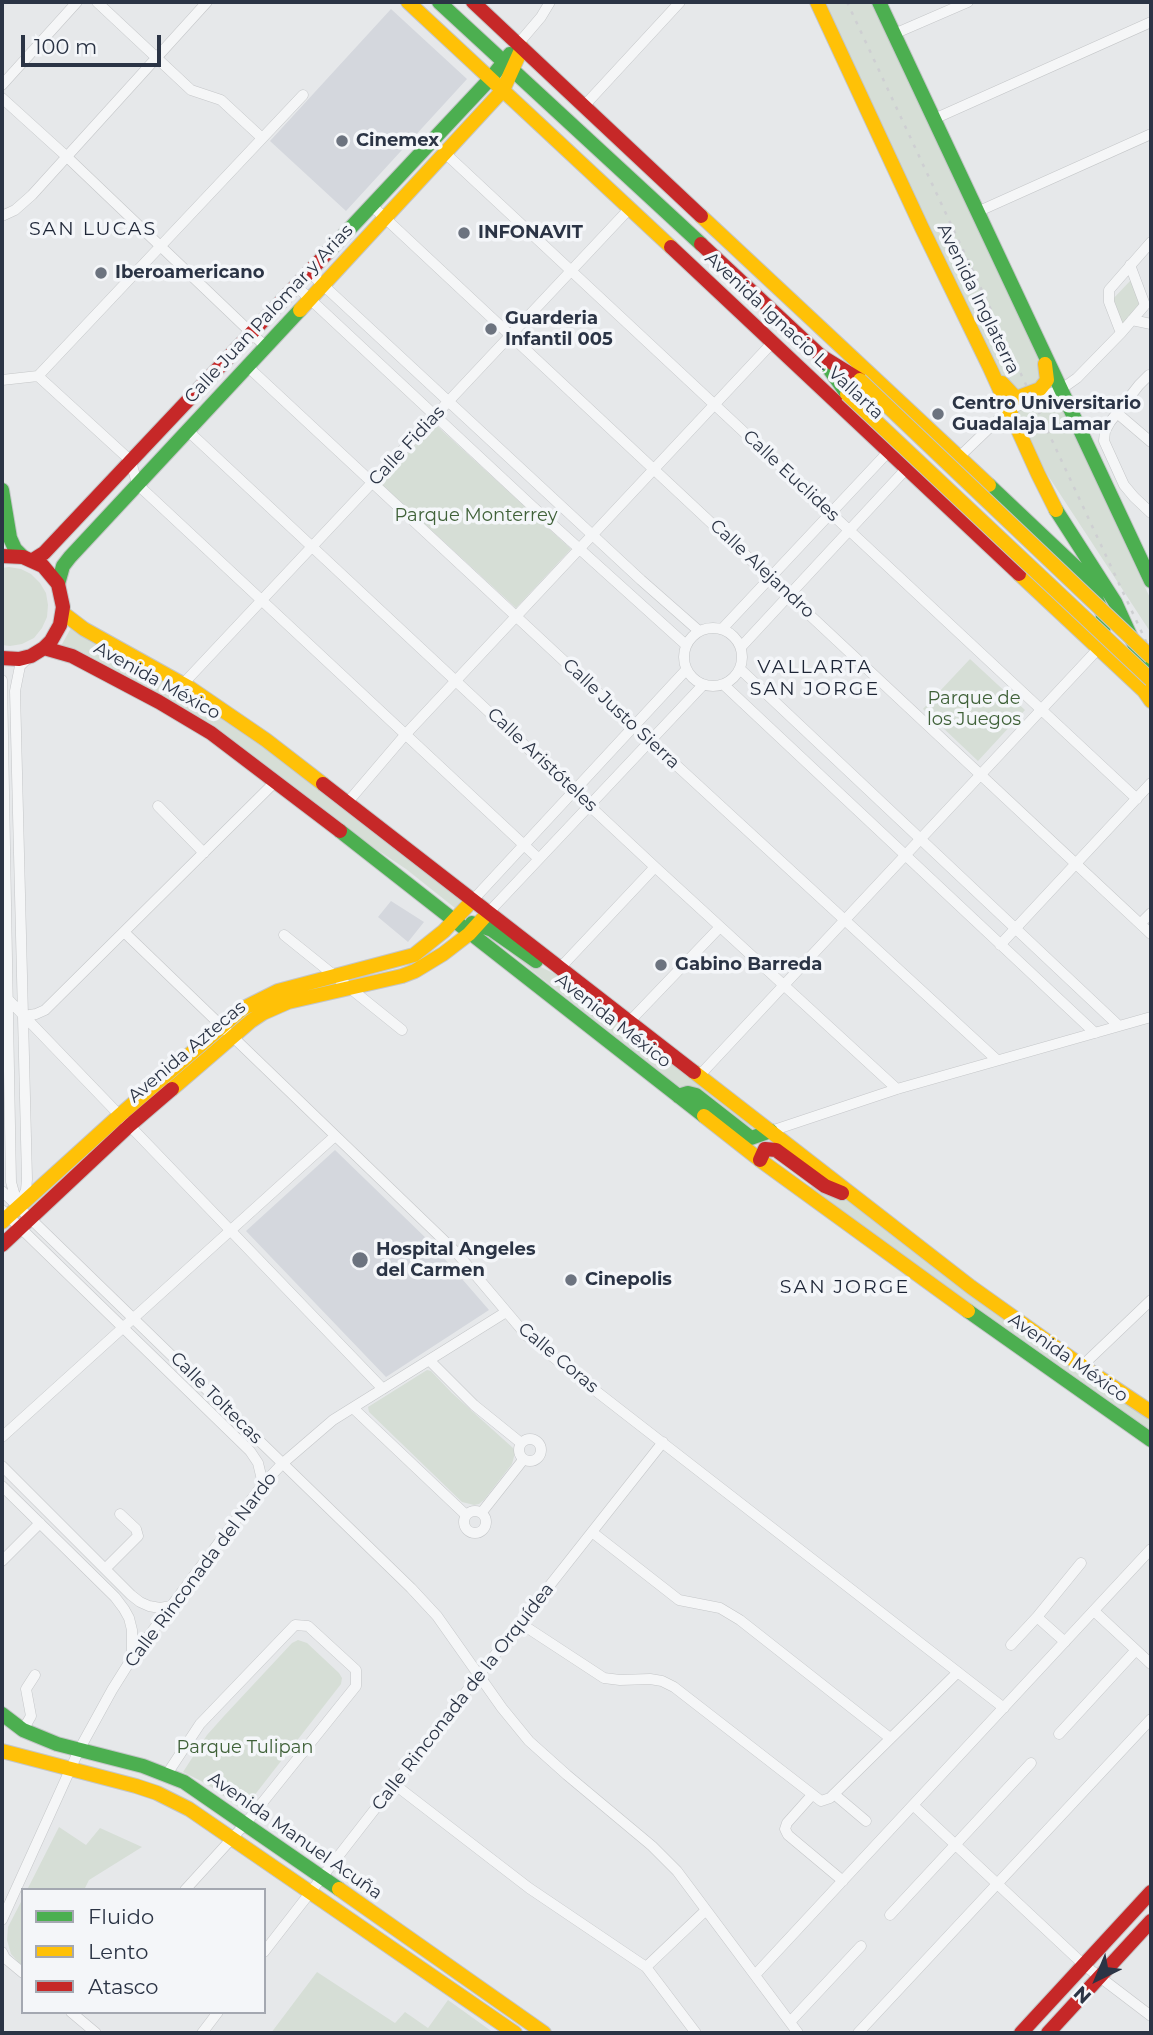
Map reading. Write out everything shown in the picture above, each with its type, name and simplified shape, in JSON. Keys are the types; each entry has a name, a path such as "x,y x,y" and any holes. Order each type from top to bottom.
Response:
{"street":[{"path":"2,85 78,2"},
{"path":"97,2 191,90 221,100 262,138"},
{"path":"2,216 24,203 207,2"},
{"name":"Avenida Ignacio L. Vallarta","path":"408,2 889,451 1151,701"},
{"name":"Avenida Ignacio L. Vallarta","path":"439,2 821,356 860,380 1151,657"},
{"name":"Avenida Ignacio L. Vallarta","path":"473,2 522,43 584,106 1080,571 1091,586 1103,614 1103,639 1098,649"},
{"path":"508,67 550,2"},
{"path":"584,106 680,2"},
{"name":"Avenida Inglaterra","path":"817,2 1038,474 1056,509 1115,602 1151,681"},
{"name":"Avenida Inglaterra","path":"879,2 1151,580"},
{"path":"894,34 968,2"},
{"path":"933,119 1151,22"},
{"name":"Calle Juan Palomar y Arias","path":"28,558 44,553 491,78 508,67"},
{"name":"Calle Juan Palomar y Arias","path":"58,584 63,566 70,557 503,90 508,67"},
{"path":"2,380 38,376 303,95"},
{"path":"2,97 265,346"},
{"path":"977,212 1151,134"},
{"name":"Calle Euclides","path":"446,154 1137,799"},
{"name":"Calle Alejandro","path":"372,205 1151,934"},
{"name":"Calle Fidias","path":"183,684 630,208"},
{"path":"1121,333 1108,296 1112,286 1151,242"},
{"path":"958,458 1009,409 1060,390 1077,378 1132,320 1148,307 1130,265"},
{"path":"309,272 699,631"},
{"path":"296,286 686,645"},
{"path":"1132,320 1151,324"},
{"path":"347,803 405,735 773,342"},
{"path":"990,368 1012,396 1020,398 1040,389 1047,380 1044,354"},
{"name":"Avenida Ignacio L. Vallarta","path":"821,356 847,394 1151,681"},
{"name":"Calle Justo Sierra","path":"247,366 997,1060"},
{"path":"1150,375 1117,413 1105,431 1104,441 1124,485 1151,513"},
{"path":"38,376 131,461 137,484 539,859"},
{"path":"1117,413 1151,442"},
{"name":"Calle Aristóteles","path":"187,430 897,1089"},
{"path":"722,629 889,451"},
{"path":"741,647 907,468"},
{"path":"2,490 10,538 15,549 51,575 58,584 63,613 56,634 44,648 20,666 15,691 27,1178 26,1190 8,1214"},
{"path":"2,556 28,558"},
{"name":"Avenida México","path":"63,613 84,629 183,684 266,740 971,1287 1151,1412"},
{"path":"722,629 733,636 741,647 742,662 740,670 731,681 710,687 690,676 686,670 686,645 699,631 722,629"},
{"name":"Avenida México","path":"44,648 72,656 211,733 354,843 473,929 760,1160 1017,1348 1151,1440"},
{"path":"699,1076 1098,649"},
{"path":"2,658 19,659 31,656"},
{"path":"472,901 686,670"},
{"path":"740,670 1119,1026"},
{"path":"2,680 4,999 11,1182 8,1214"},
{"path":"457,917 488,913 703,685"},
{"path":"724,685 1096,1033"},
{"path":"24,1016 45,1010 275,781"},
{"path":"1000,945 1151,783"},
{"path":"158,806 204,853"},
{"path":"473,929 492,930 543,966 560,968 655,867"},
{"name":"Avenida Aztecas","path":"8,1214 125,1120 228,1031 243,1009 267,995 414,955 432,942 472,901"},
{"name":"Avenida Aztecas","path":"228,1031 276,1007 415,971 434,961 488,913"},
{"path":"1141,923 1151,913"},
{"path":"629,1022 720,927"},
{"name":"Calle Coras","path":"124,932 456,1252 527,1336 1004,1708"},
{"path":"284,935 402,1030"},
{"path":"4,999 24,1016 383,1389"},
{"path":"678,1096 688,1093 696,1095 751,1138 897,1089 1151,1017"},
{"name":"Avenida Aztecas","path":"2,1245 125,1120"},
{"path":"2,1437 335,1136"},
{"path":"760,1160 765,1149 776,1150 825,1186 857,1199"},
{"name":"Calle Toltecas","path":"2,1191 8,1214 26,1223 133,1317 429,1606 529,1741 652,1846 677,1871 798,2033"},
{"name":"Calle Toltecas","path":"26,1223 122,1327 250,1451 258,1463 263,1484"},
{"path":"1082,1366 1150,1303"},
{"name":"Calle Rinconada del Nardo","path":"2,1920 79,1751 112,1690 132,1658 263,1484 333,1420 506,1312"},
{"path":"429,1360 474,1405 521,1443"},
{"path":"353,1408 466,1515"},
{"path":"521,1443 534,1439 541,1451 533,1461 523,1460"},
{"name":"Calle Rinconada de la Orquídea","path":"266,1949 663,1442"},
{"path":"521,1443 519,1452 523,1460"},
{"path":"482,1513 523,1460"},
{"path":"2,1466 140,1601 160,1608 171,1606"},
{"path":"2,1486 115,1597 129,1618 132,1658"},
{"path":"473,1510 482,1513 485,1527 477,1534 467,1530 464,1520 466,1515 473,1510"},
{"path":"105,1569 138,1536 136,1529 120,1514"},
{"path":"2,1561 40,1524"},
{"path":"592,1532 679,1600 720,1608 740,1620 890,1738"},
{"path":"755,1975 1151,1549"},
{"path":"1142,1560 1151,1569"},
{"path":"1011,1645 1081,1563"},
{"path":"1094,1611 1151,1664"},
{"path":"1037,1617 1065,1642"},
{"path":"520,1623 604,1678 650,1679 662,1681 674,1688 821,1801 830,1798 958,1672"},
{"path":"167,1774 191,1735 210,1712 293,1627 300,1624 308,1626 356,1670 356,1686 246,1824 188,1888"},
{"path":"1059,1734 1136,1650"},
{"path":"23,1730 31,1716 26,1689 35,1675"},
{"name":"Avenida Manuel Acuña","path":"2,1714 23,1730 48,1741 143,1766 167,1774 199,1791 544,2033"},
{"path":"858,2033 1151,1719"},
{"name":"Avenida Manuel Acuña","path":"2,1751 156,1793 189,1810 515,2033"},
{"path":"890,1915 1031,1763"},
{"path":"394,1784 529,1888 646,1967 696,2033"},
{"path":"812,1794 785,1829 788,1835 843,1881"},
{"path":"830,1798 866,1821"},
{"path":"914,1806 1084,1965 1151,2016"},
{"path":"1021,2033 1151,1892"},
{"path":"646,1967 706,1910"},
{"path":"1048,2033 1151,1921"},
{"path":"790,2022 861,1946"},
{"path":"2,1952 21,1971"},
{"path":"73,2014 96,2033"},
{"path":"202,2033 216,2014"}],"shaded area":[{"path":"391,9 467,79 346,211 270,141"},
{"path":"391,901 424,922 408,942 378,917"},
{"name":"Hospital Angeles del Carmen","path":"335,1150 430,1242 489,1310 386,1377 246,1231"}],"green space":[{"path":"824,2 873,2 1151,600 1151,633 1043,468"},
{"path":"1133,281 1144,306 1122,331 1111,301"},
{"name":"Parque Monterrey","path":"435,424 571,549 516,608 380,483"},
{"path":"9,567 31,574 46,593 48,605 47,617 34,638 10,646 2,645 2,568"},
{"path":"71,628 219,713 464,897 455,908 261,763 61,646"},
{"name":"Parque de los Juegos","path":"970,659 1025,710 978,761 923,709"},
{"path":"493,933 541,967 559,976 760,1129 755,1134 683,1091 490,937"},
{"path":"817,1184 857,1201 1151,1414 1151,1433 803,1190"},
{"path":"427,1370 513,1448 515,1453 512,1464 479,1504 462,1502 369,1412 368,1407"},
{"name":"Parque Tulipan","path":"298,1640 307,1643 339,1673 341,1684 243,1810 207,1784 183,1772 207,1735 292,1643"},
{"path":"59,1827 86,1845 100,1828 142,1847 89,1880 85,1888 28,1888"},
{"path":"21,1902 21,1965 11,1954 7,1940 8,1927"},
{"path":"317,1972 395,2023 405,2012 428,2028 448,2000 494,2033 271,2033"}],"railway":[{"path":"847,2 1151,652"}],"traffic: fast":[{"path":"439,2 701,244"},
{"path":"879,2 1151,581"},
{"path":"327,253 491,78 510,54"},
{"path":"58,584 63,566 70,557 300,310"},
{"path":"823,360 847,394"},
{"path":"989,485 1080,571 1091,586 1103,614 1103,639 1100,644"},
{"path":"2,490 10,538 23,557"},
{"path":"1056,510 1115,602 1151,681"},
{"path":"340,831 704,1116"},
{"path":"472,923 492,930 536,961"},
{"path":"678,1096 688,1093 696,1095 751,1138 771,1131"},
{"path":"968,1311 1151,1440"},
{"path":"2,1714 23,1730 57,1744 143,1766 184,1782 339,1889"}],"traffic: slow":[{"path":"408,2 671,247"},
{"path":"817,2 1056,510"},
{"path":"300,310 503,90 522,48"},
{"path":"701,216 989,485"},
{"path":"1002,383 1016,398 1040,389 1047,380 1045,364"},
{"path":"860,380 1151,657"},
{"path":"847,394 1151,680"},
{"path":"1019,574 1144,691 1151,701"},
{"path":"63,613 84,629 190,688 266,740 323,784"},
{"path":"2,1222 242,1009 278,991 414,955 444,931 472,901"},
{"path":"172,1089 263,1013 288,1002 415,971 469,934 488,913"},
{"path":"694,1072 971,1287 1151,1412"},
{"path":"704,1116 760,1160 968,1311"},
{"path":"2,1751 136,1786 189,1809 515,2033"},
{"path":"339,1889 544,2033"}],"traffic: jam":[{"path":"473,2 701,216"},
{"path":"701,244 821,356 860,380"},
{"path":"671,247 1019,574"},
{"path":"33,560 44,553 327,253"},
{"path":"2,556 23,557 43,566 58,584 63,607 60,625 44,648 19,659 2,658"},
{"path":"44,648 72,656 211,733 340,831"},
{"path":"323,784 694,1072"},
{"path":"2,1245 172,1089"},
{"path":"760,1160 765,1149 776,1150 825,1186 842,1193"},
{"path":"1021,2033 1151,1892"},
{"path":"1048,2033 1151,1921"}],"place":[{"name":"Cinemex","path":"342,141"},
{"name":"INFONAVIT","path":"464,233"},
{"name":"Iberoamericano","path":"101,273"},
{"name":"Guarderia Infantil 005","path":"491,329"},
{"name":"Centro Universitario Guadalaja Lamar","path":"938,414"},
{"name":"Gabino Barreda","path":"661,965"},
{"name":"Hospital Angeles del Carmen","path":"360,1260"},
{"name":"Cinepolis","path":"571,1280"}],"district":[{"name":"SAN LUCAS","path":"93,229"},
{"name":"VALLARTA SAN JORGE","path":"815,678"},
{"name":"SAN JORGE","path":"845,1287"}]}
